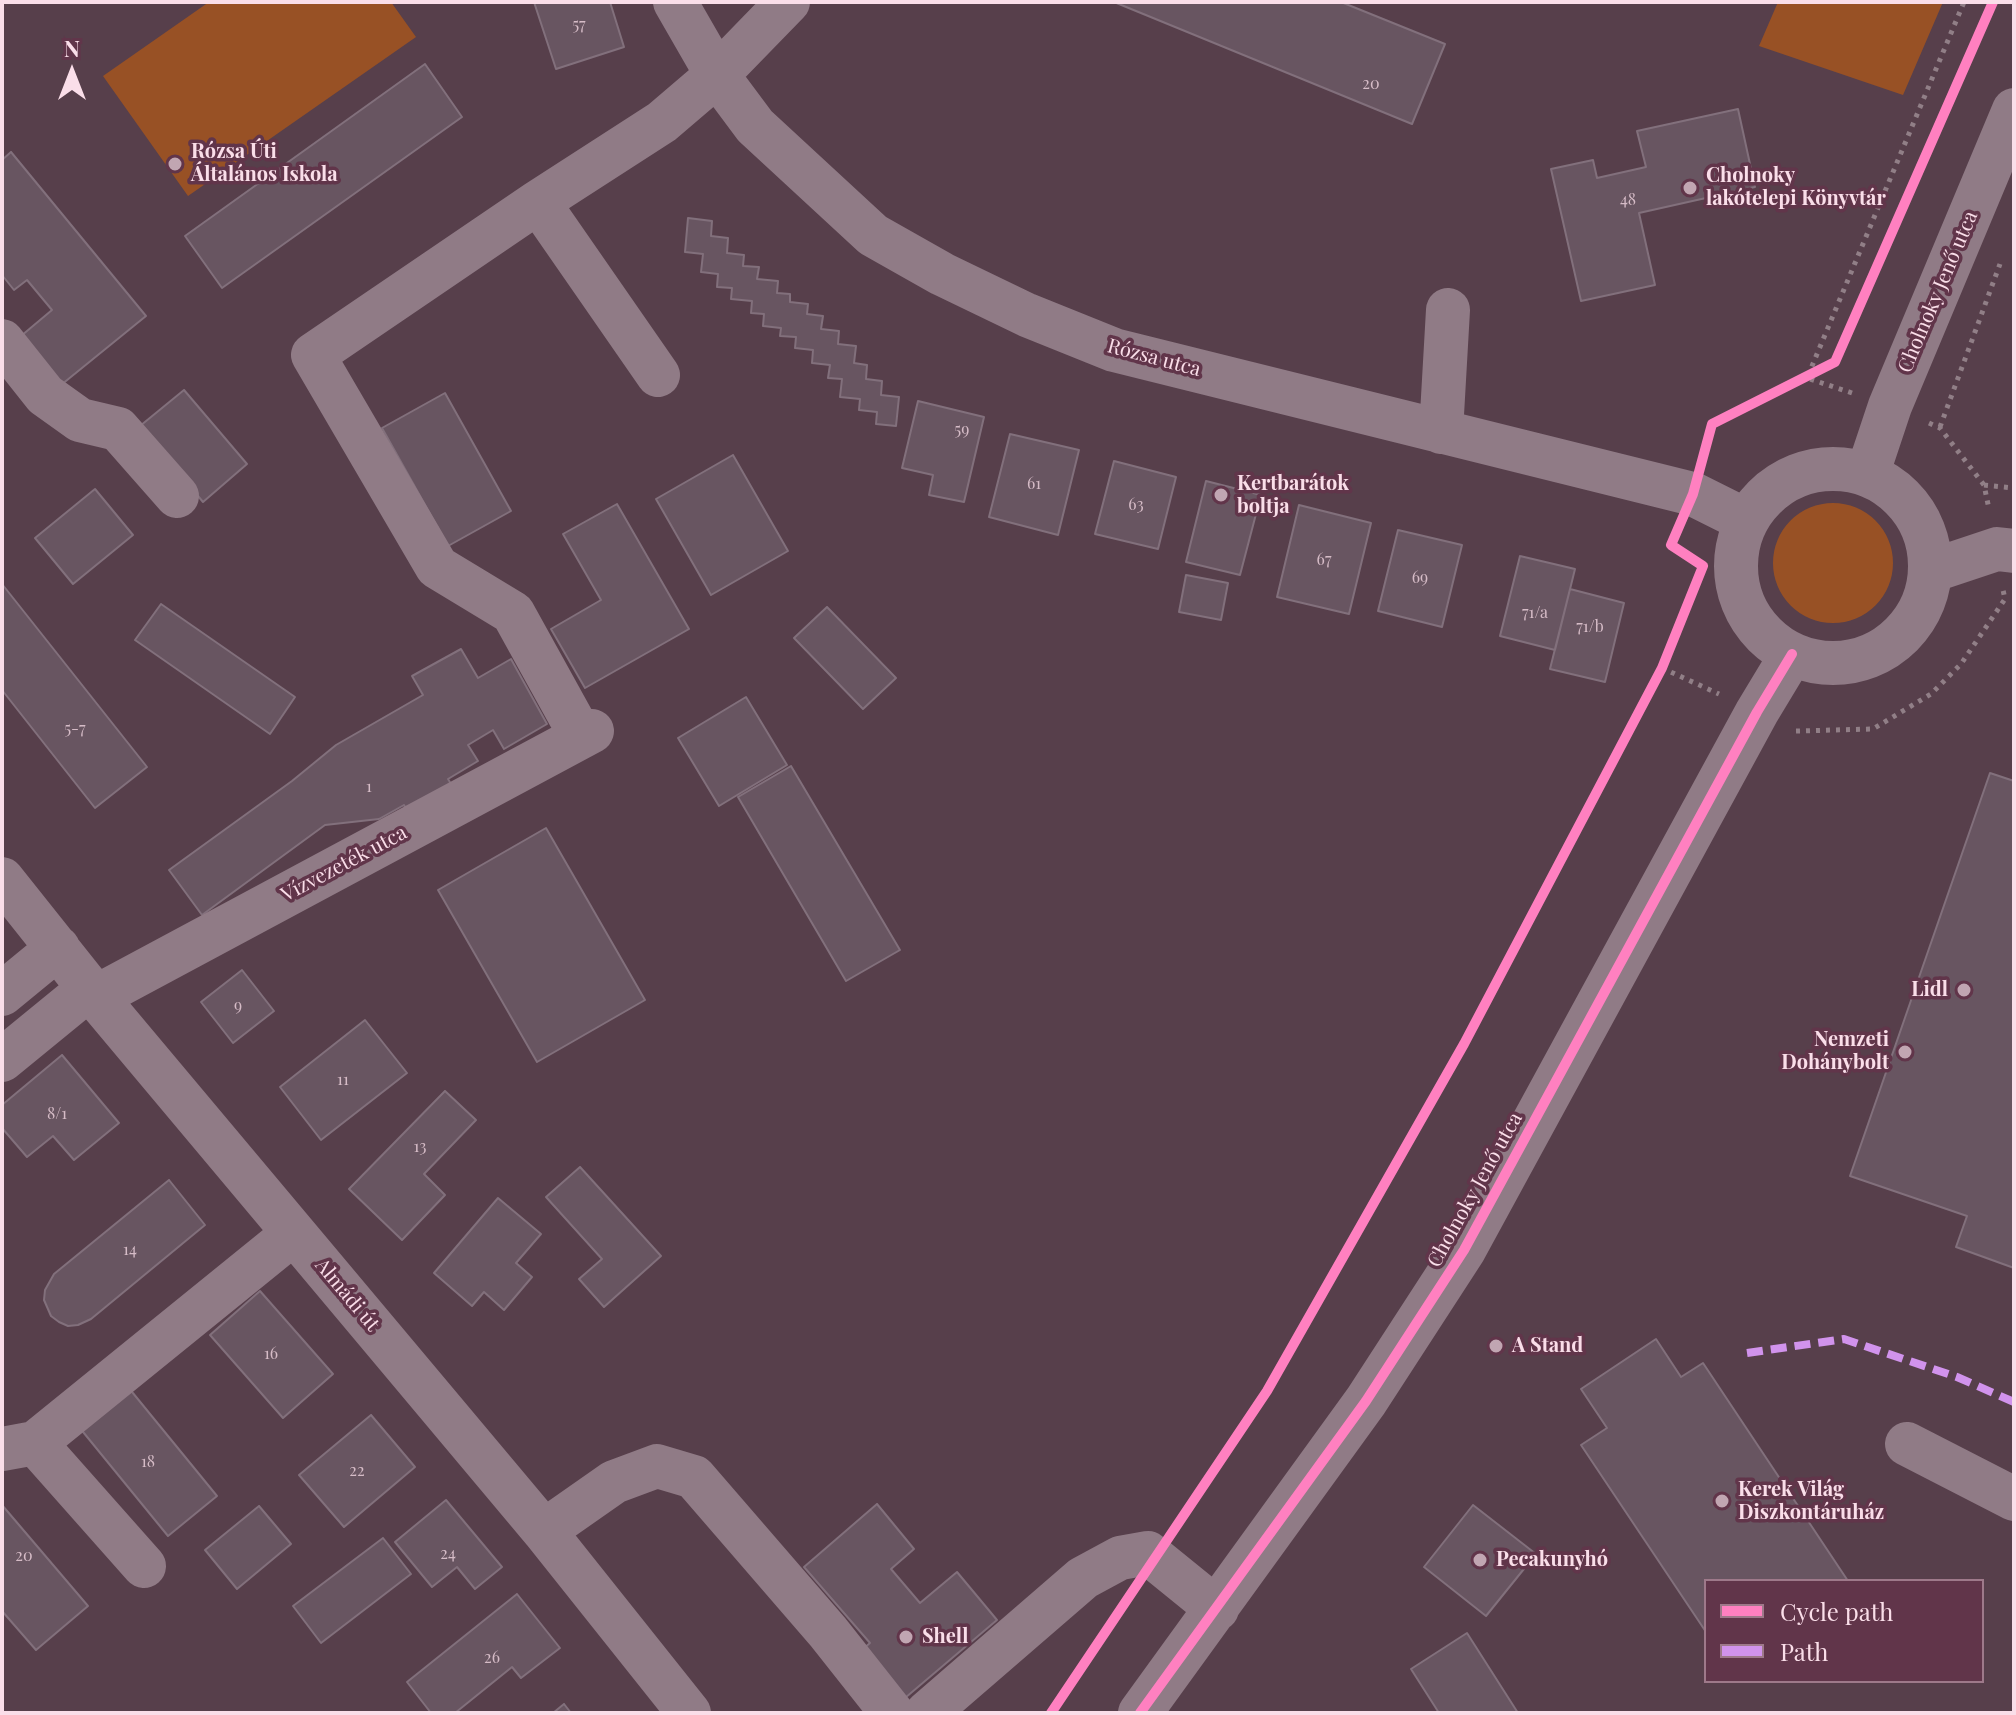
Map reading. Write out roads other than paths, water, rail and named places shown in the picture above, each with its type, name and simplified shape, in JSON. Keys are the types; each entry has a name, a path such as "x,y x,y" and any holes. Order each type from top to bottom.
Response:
{"street":[{"name":"Rózsa utca","path":"675,2 717,75 755,126 873,235 956,281 1027,315 1114,350 1693,494 1747,521"},
{"path":"658,375 538,202 662,122 717,75 788,2"},
{"name":"Cholnoky Jenő utca","path":"1867,475 1890,406 2014,110"},
{"name":"Vízvezeték utca","path":"2,1060 93,993 586,734 513,613 437,567 313,355 538,202"},
{"path":"1441,432 1448,310"},
{"path":"2,341 45,395 80,420 118,429 177,496"},
{"path":"1840,469 1867,475 1894,490 1915,513 1928,540 1931,571 1926,598 1913,621 1896,641 1872,655 1846,662 1818,662 1792,654 1766,636 1747,611 1737,582 1737,551 1747,521 1763,498 1786,481 1812,471 1840,469"},
{"path":"1931,571 2006,550"},
{"name":"Cholnoky Jenő utca","path":"1140,1713 1366,1401 1464,1250 1757,712 1792,654"},
{"name":"Almádi út","path":"2,879 93,993 544,1531 689,1713"},
{"path":"2,994 58,948"},
{"path":"144,1566 23,1438 294,1233"},
{"path":"1907,1444 2014,1499"},
{"path":"544,1531 614,1482 657,1466 694,1477 828,1632 892,1713"},
{"path":"927,1713 1083,1578 1120,1558 1148,1553 1217,1609"}],"place":[{"name":"Rózsa Úti Általános Iskola","path":"175,164"},
{"name":"Cholnoky lakótelepi Könyvtár","path":"1690,188"},
{"name":"Kertbarátok boltja","path":"1221,495"},
{"name":"Lidl","path":"1964,990"},
{"name":"Nemzeti Dohánybolt","path":"1905,1052"},
{"name":"A Stand","path":"1496,1346"},
{"name":"Kerek Világ Diszkontáruház","path":"1722,1501"},
{"name":"Pecakunyhó","path":"1480,1560"},
{"name":"Shell","path":"906,1637"}]}
